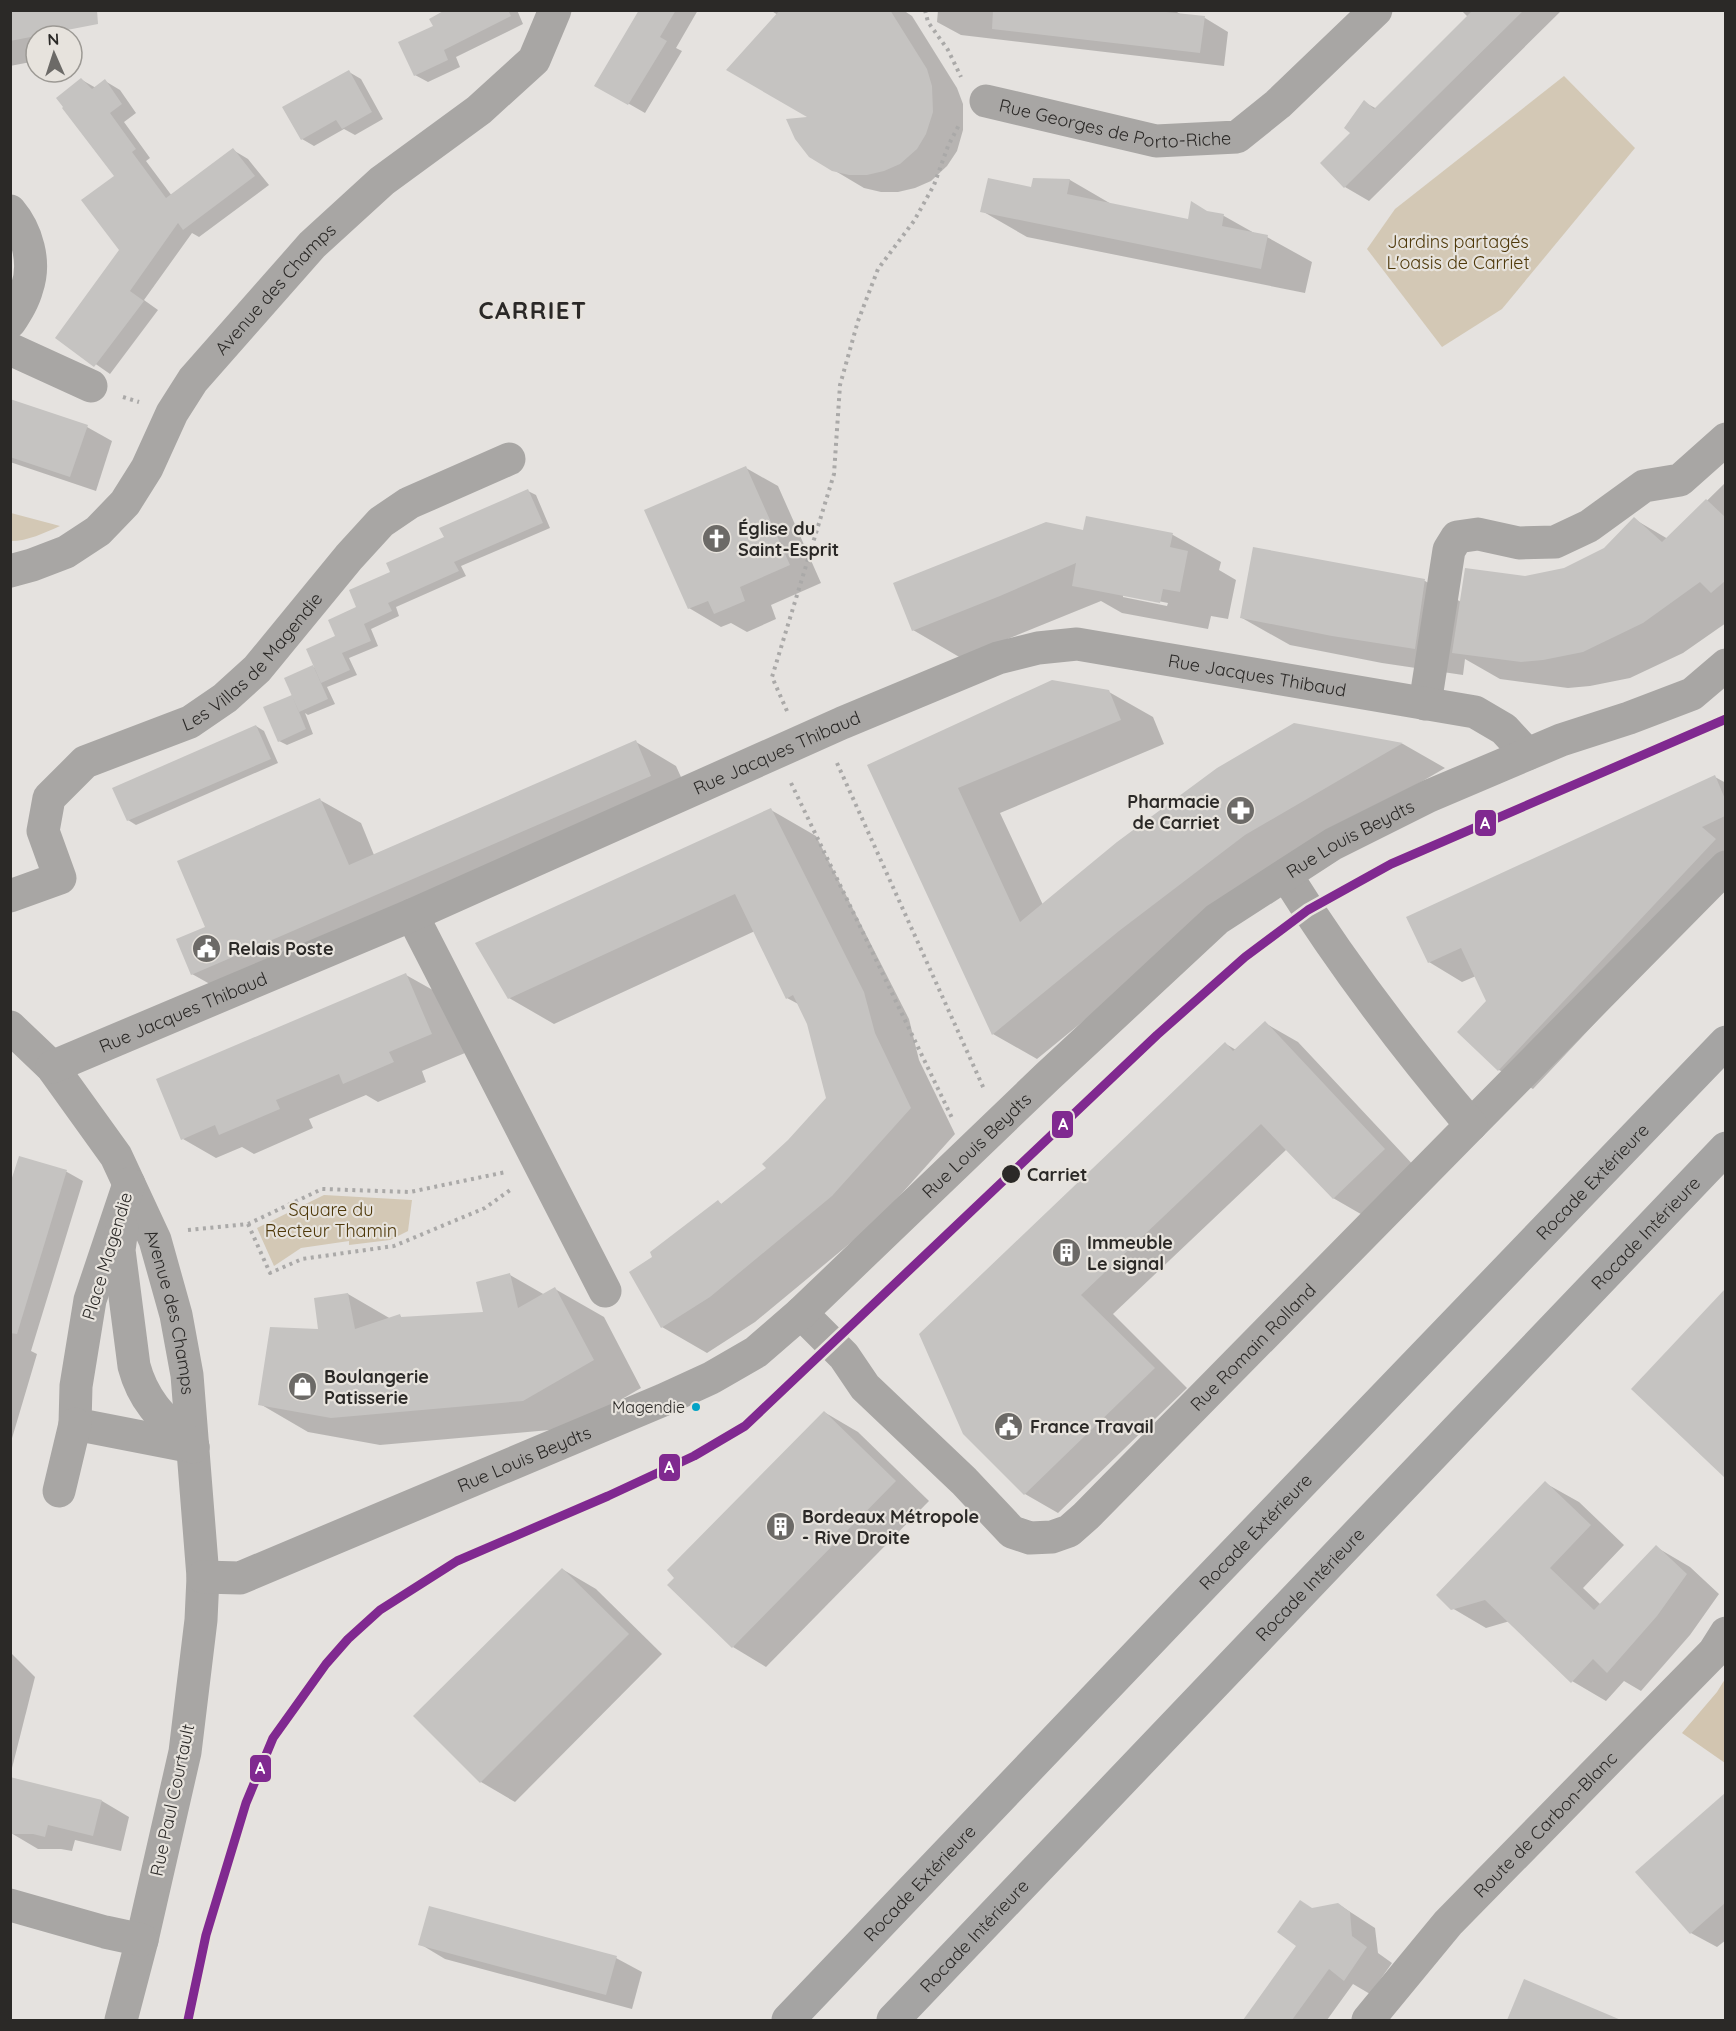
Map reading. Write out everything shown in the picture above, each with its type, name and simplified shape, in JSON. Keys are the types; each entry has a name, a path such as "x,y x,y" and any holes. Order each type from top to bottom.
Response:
{"highway":[{"name":"Rocade Extérieure","path":"788,2020 1725,1042"},
{"name":"Rocade Intérieure","path":"893,2020 1725,1148"}],"street":[{"name":"Avenue des Champs","path":"10,570 32,565 66,552 98,531 125,502 147,468 172,413 200,371 312,245 382,181 479,110 534,60 555,10"},
{"name":"Rue Georges de Porto-Riche","path":"971,99 1156,141 1237,137 1278,104 1358,16"},
{"path":"10,211 25,233 30,263 28,286 10,322"},
{"path":"10,349 91,386"},
{"path":"1425,704 1449,550 1457,537 1478,534 1519,543 1555,542 1589,526 1644,486 1680,480 1725,439"},
{"name":"Les Villas de Magendie","path":"10,896 60,878 44,831 49,798 85,762 190,722 225,698 257,669 348,557 381,522 410,503 509,459"},
{"name":"Rue Jacques Thibaud","path":"52,1067 412,915 800,742 998,658 1038,648 1077,644 1475,712 1504,729 1527,754"},
{"name":"Rue Louis Beydts","path":"203,1577 240,1578 663,1400 711,1378 756,1352 801,1313 1217,919 1333,844 1429,795 1561,740 1692,694 1725,665"},
{"name":"Rue Romain Rolland","path":"801,1313 844,1356 865,1387 964,1481 1011,1532 1030,1538 1052,1537 1070,1531 1725,867"},
{"path":"1286,875 1401,1042 1471,1125"},
{"path":"412,915 605,1291"},
{"name":"Avenue des Champs","path":"10,1027 52,1067 116,1156 155,1240 176,1315 187,1375 203,1577"},
{"name":"Avenue des Champs","path":"129,1184 119,1251 134,1366 139,1383 156,1412 193,1446"},
{"name":"Place Magendie","path":"59,1491 75,1424 76,1386 90,1300 129,1184"},
{"path":"75,1424 193,1446"},
{"name":"Rue Paul Courtault","path":"121,2020 142,1940 185,1752 201,1620 203,1577"},
{"name":"Route de Carbon-Blanc","path":"1368,2020 1448,1923 1714,1652 1725,1633"},
{"path":"10,1905 142,1940"}],"path":[{"path":"925,10 928,22 948,50 971,99 948,146 934,185 914,220 878,269 858,321 840,385 834,474 772,677 800,742 786,774 968,1153"},
{"path":"800,742 831,750 1000,1123"},
{"path":"155,1240 181,1230 248,1224 322,1189 410,1192 508,1172 516,1186 485,1208 394,1246 302,1259 270,1274 248,1224"}],"green space":[{"name":"Jardins partagés L'oasis de Carriet","path":"1564,76 1635,148 1502,309 1442,347 1367,249 1395,209"},
{"path":"10,513 60,526 30,538 11,541"},
{"name":"Square du Recteur Thamin","path":"324,1195 412,1200 408,1231 390,1240 349,1245 349,1241 301,1248 274,1266 257,1228"}],"shaded area":[{"path":"1725,1679 1725,1763 1682,1733 1717,1692"}],"building":[{"path":"10,10 97,10 98,24 84,27 84,24 24,24 24,38 10,41"},
{"path":"445,10 508,10 511,16 444,50 448,60 414,76 398,42 433,26 429,19"},
{"path":"639,10 676,10 660,37 667,41 628,105 594,86"},
{"path":"780,10 890,10 927,69 932,86 933,112 926,134 917,149 900,164 867,175 849,175 832,171 809,157 795,139 786,119 807,117 726,70"},
{"path":"993,10 1147,10 1205,16 1200,53 992,29"},
{"path":"1473,10 1524,10 1344,188 1320,163 1350,133 1344,128 1364,100 1374,109"},
{"path":"349,70 372,112 342,129 336,120 301,140 282,107"},
{"path":"105,79 122,104 110,113 136,149 132,152 166,198 233,148 255,176 183,230 178,223 130,291 144,301 94,367 55,338 119,250 81,200 114,176 56,98 74,84 84,84 84,81 92,89"},
{"path":"988,178 1031,187 1033,178 1070,179 1067,194 1188,219 1191,201 1207,211 1224,214 1222,226 1268,235 1261,269 980,212"},
{"path":"10,399 88,425 70,477 10,457"},
{"name":"Église du Saint-Esprit","path":"746,466 790,565 740,587 745,601 714,614 708,601 688,609 644,510"},
{"path":"528,489 543,523 454,562 459,571 388,603 392,611 364,624 371,641 342,653 350,670 321,683 306,649 335,636 328,620 356,607 349,590 390,572 386,563 444,537 439,528"},
{"path":"1706,499 1725,517 1725,581 1711,593 1700,582 1643,623 1583,652 1521,662 1452,653 1465,568 1525,576 1564,568 1604,548 1634,517 1662,542"},
{"path":"1086,516 1173,533 1170,547 1188,551 1180,592 1163,589 1160,603 1072,586 1076,563 912,631 893,583 1046,522 1083,530"},
{"path":"1253,547 1425,579 1415,649 1240,618"},
{"path":"313,665 328,699 299,712 284,678"},
{"path":"1052,680 1109,690 1121,720 958,788 1020,922 1117,842 1217,768 1294,723 1403,743 1245,835 1119,931 992,1035 867,765"},
{"path":"292,695 306,729 278,742 263,707"},
{"path":"256,725 271,759 127,821 112,788"},
{"path":"636,740 651,776 191,975 176,939 205,927 177,861 320,798 349,865"},
{"path":"1715,775 1725,799 1725,816 1702,827 1716,839 1498,1071 1457,1032 1486,1001 1461,948 1428,963 1406,917"},
{"path":"771,808 864,992 875,1033 911,1108 832,1196 710,1297 661,1328 629,1272 652,1257 650,1252 718,1200 721,1204 766,1168 762,1164 788,1140 826,1098 807,1024 793,995 786,999 735,894 508,999 475,943"},
{"path":"406,973 432,1034 389,1052 394,1062 343,1084 339,1074 276,1100 280,1109 219,1135 215,1125 181,1140 156,1079"},
{"name":"Immeuble Le signal","path":"1265,1021 1385,1149 1333,1199 1261,1124 1081,1295 1155,1368 1024,1495 963,1434 919,1334 1225,1042 1233,1051"},
{"path":"19,1156 67,1170 17,1334 10,1333 10,1184"},
{"path":"510,1273 518,1308 555,1287 594,1360 523,1401 331,1418 258,1405 270,1327 318,1329 314,1298 348,1293 355,1329 400,1314 401,1317 483,1312 476,1282"},
{"path":"1725,1289 1725,1478 1631,1389"},
{"name":"Bordeaux Métropole - Rive Droite","path":"824,1411 896,1481 732,1648 667,1585 674,1578 667,1570"},
{"path":"1545,1481 1591,1525 1550,1568 1594,1610 1656,1545 1687,1574 1657,1616 1607,1673 1593,1659 1571,1683 1485,1600 1451,1610 1436,1595"},
{"path":"562,1568 629,1634 480,1783 413,1716"},
{"path":"10,1777 102,1800 93,1836 48,1825 45,1837 33,1834 10,1834"},
{"path":"1725,1793 1725,1903 1690,1934 1635,1872"},
{"path":"1300,1900 1312,1908 1338,1903 1350,1912 1352,1936 1367,1947 1344,1981 1329,1969 1292,2020 1243,2020 1296,1946 1277,1932"},
{"path":"429,1906 617,1956 606,1995 418,1945"},
{"path":"1524,1979 1621,2020 1507,2020"}],"transit line":[{"name":"A","path":"188,2020 206,1935 246,1803 273,1738 326,1664 348,1639 380,1610 457,1561 694,1456 745,1426 1157,1035 1245,957 1308,910 1391,864 1726,719"}],"place":[{"name":"Église du Saint-Esprit","path":"717,538"},
{"name":"Pharmacie de Carriet","path":"1241,811"},
{"name":"Relais Poste","path":"207,948"},
{"name":"Carriet","path":"1011,1174"},
{"name":"Immeuble Le signal","path":"1066,1252"},
{"name":"Boulangerie Patisserie","path":"303,1386"},
{"name":"Magendie","path":"696,1407"},
{"name":"France Travail","path":"1009,1426"},
{"name":"Bordeaux Métropole - Rive Droite","path":"781,1526"}],"district":[{"name":"CARRIET","path":"533,310"}]}
